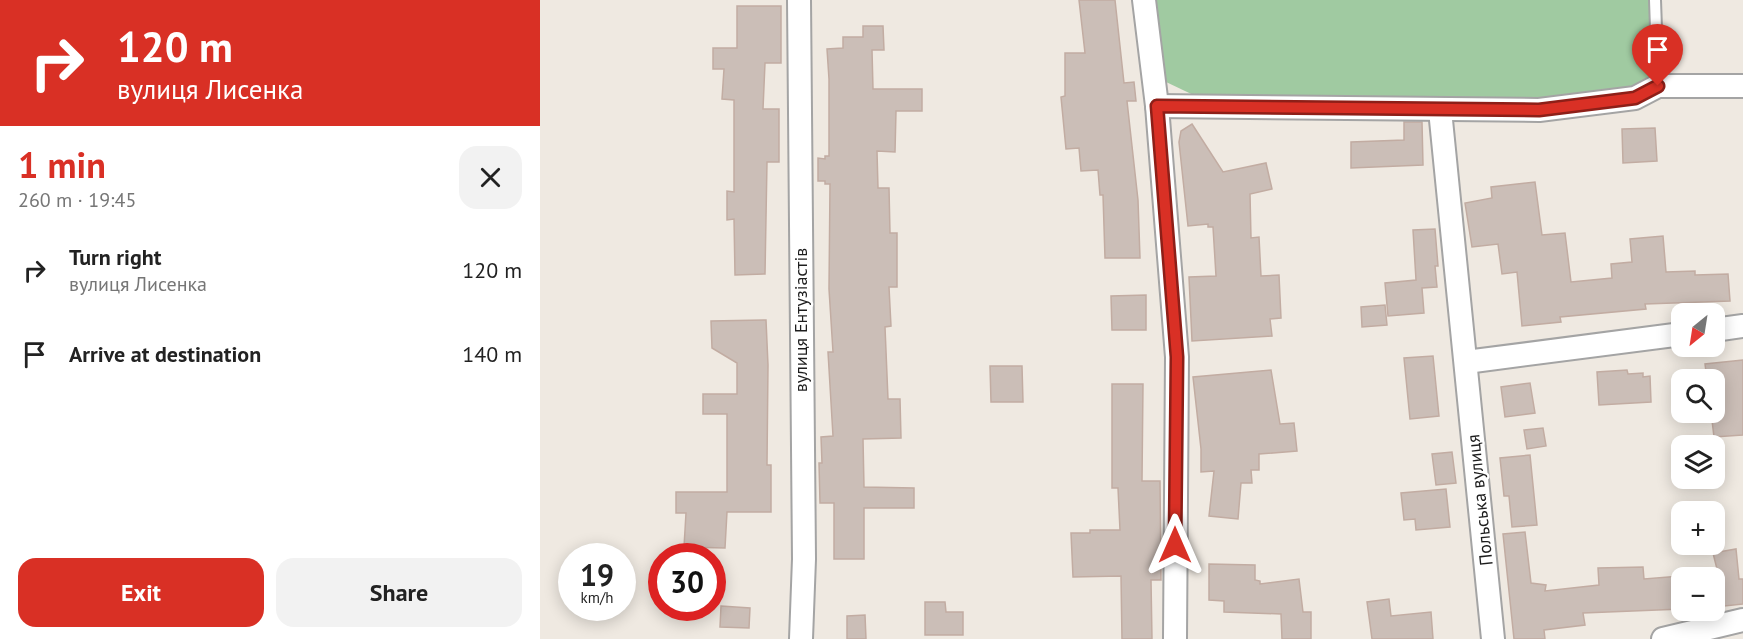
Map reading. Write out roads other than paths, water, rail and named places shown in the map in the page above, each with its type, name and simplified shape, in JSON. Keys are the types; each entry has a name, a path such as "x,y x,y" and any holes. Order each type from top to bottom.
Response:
{"street":[{"name":"вулиця Ентузіастів","path":"801,639 804,559 803,0"},
{"path":"1144,0 1157,106 1177,357 1175,639"},
{"path":"1157,106 1539,110 1635,98 1658,86 1743,86"},
{"name":"Польська вулиця","path":"1440,110 1493,639"},
{"path":"1725,328 1743,326"},
{"path":"1466,362 1671,335"},
{"path":"1663,639 1743,620"}],"lane":[{"path":"1655,0 1658,86"}]}
